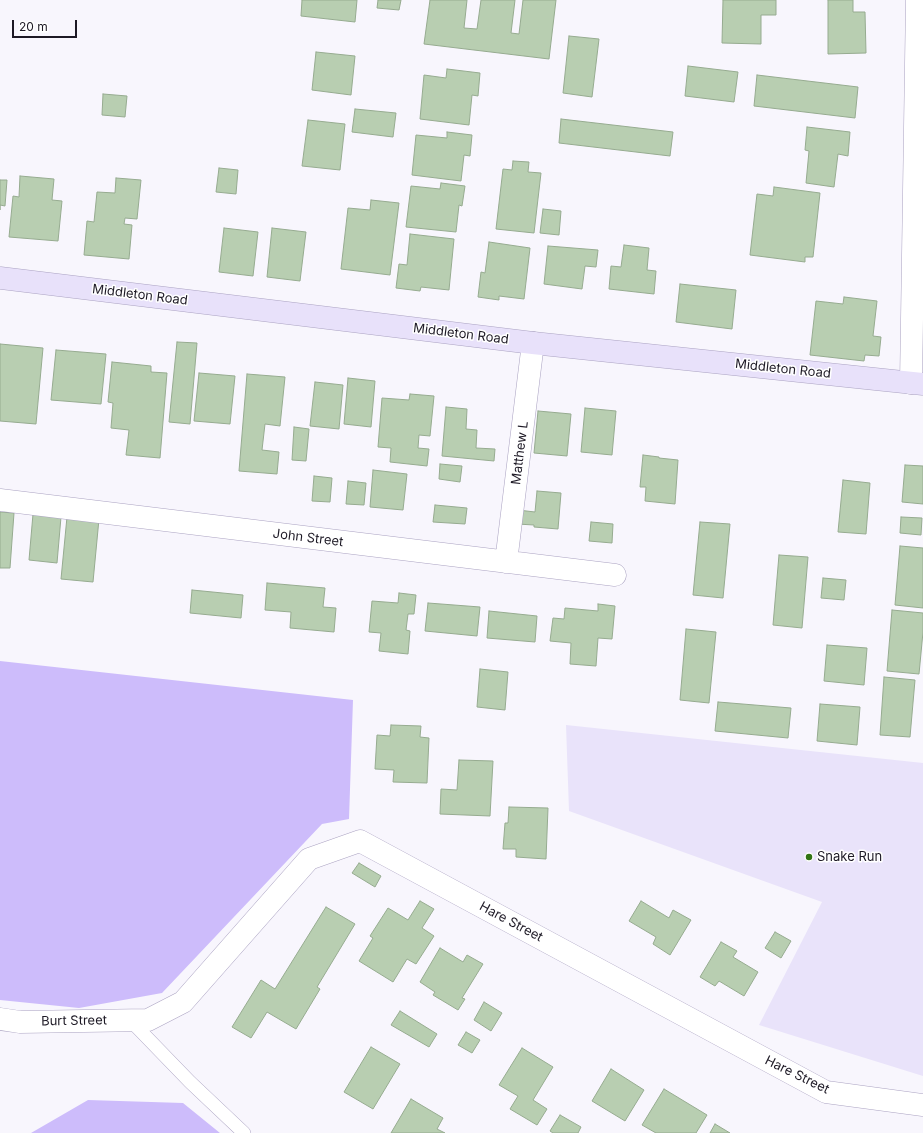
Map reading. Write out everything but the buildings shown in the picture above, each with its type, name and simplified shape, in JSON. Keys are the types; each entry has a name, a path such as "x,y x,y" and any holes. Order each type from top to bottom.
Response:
{"main road":[{"name":"Middleton Road","path":"0,278 533,343 917,384"}],"street":[{"path":"917,0 917,384"},
{"name":"Matthew L","path":"506,562 533,343"},
{"name":"John Street","path":"0,500 615,575"},
{"name":"Hare Street","path":"139,1020 183,1002 309,859 360,841 826,1092 923,1105"},
{"name":"Burt Street","path":"0,1019 20,1022 139,1020"}],"lane":[{"path":"139,1020 190,1082 244,1133"}],"shaded area":[{"path":"0,661 353,700 349,819 322,824 162,993 79,1008 0,1000"},
{"name":"Snake Run","path":"566,725 923,763 923,1076 759,1025 822,902 569,811"},
{"path":"88,1100 183,1103 220,1133 31,1133"}],"place":[{"name":"Snake Run","path":"809,857"}]}
